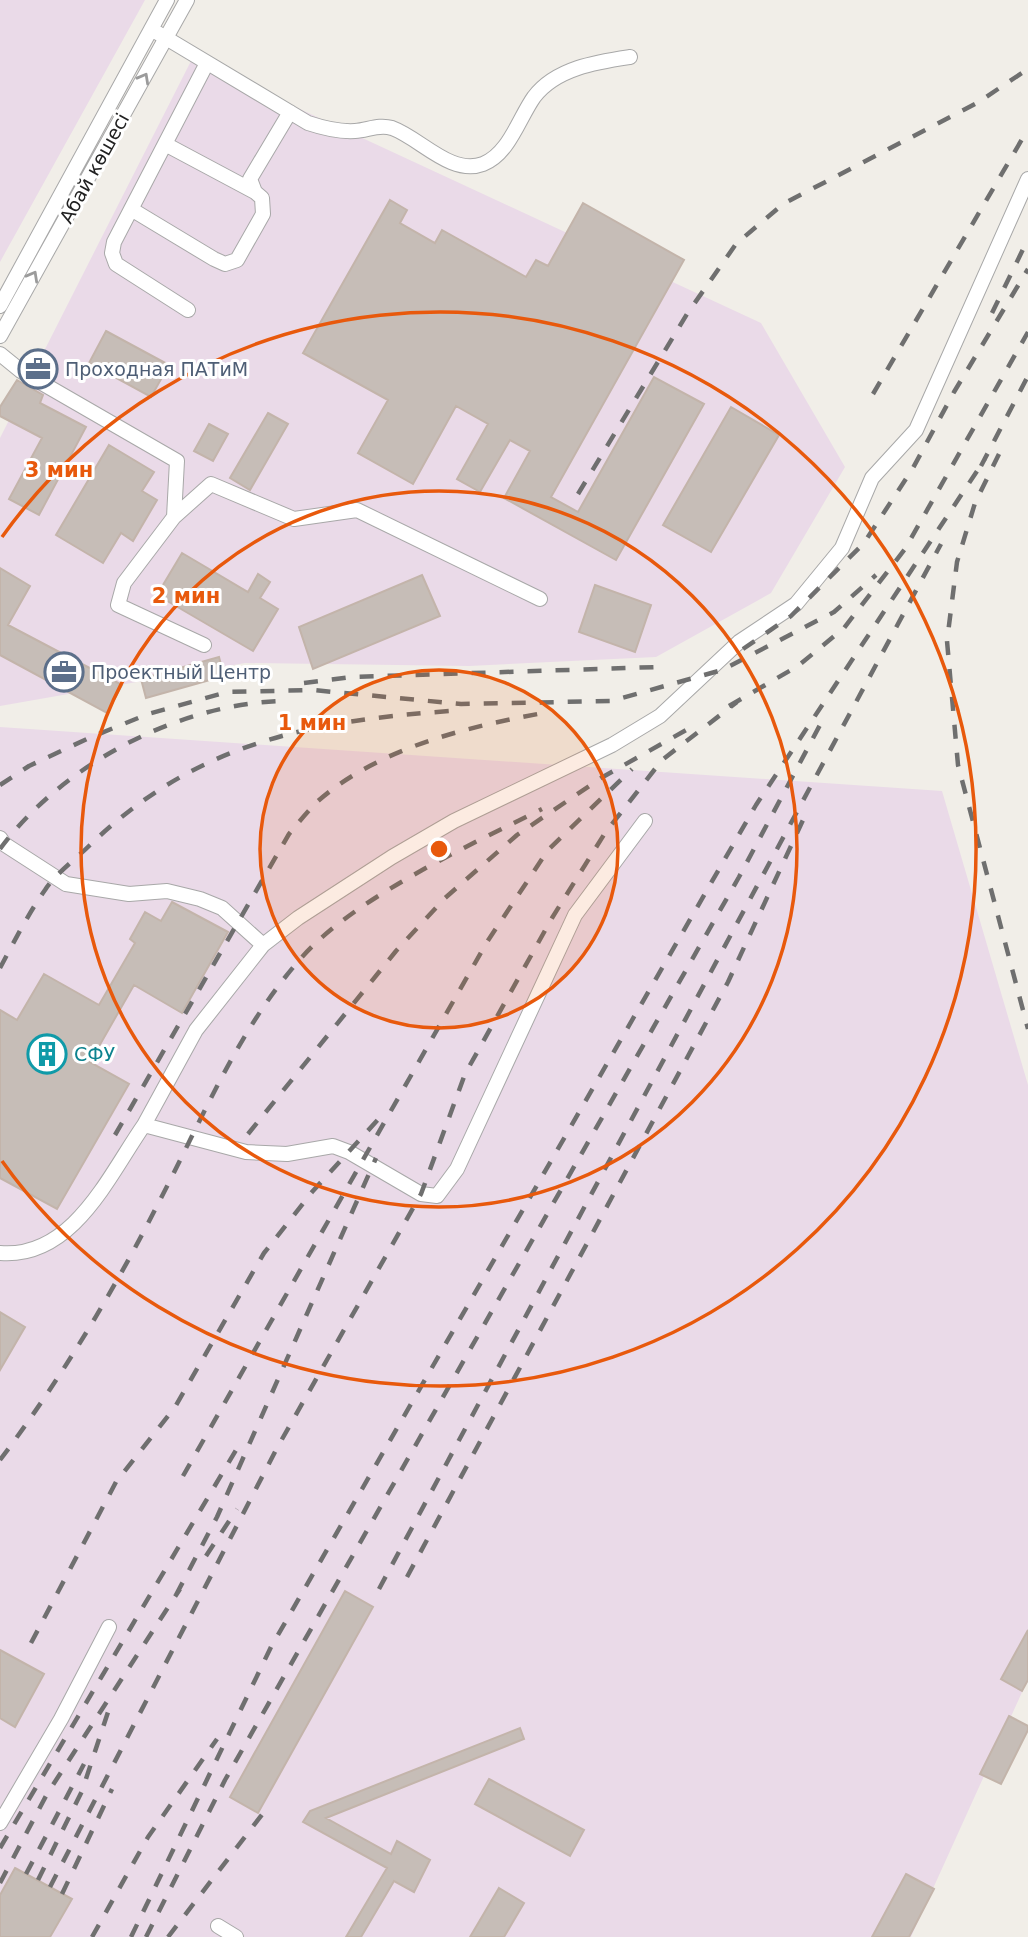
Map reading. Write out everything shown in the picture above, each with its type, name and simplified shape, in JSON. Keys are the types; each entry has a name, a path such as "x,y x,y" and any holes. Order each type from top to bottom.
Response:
{"street":[{"name":"Абай көшесі","path":"0,306 167,0"},
{"name":"Абай көшесі","path":"0,336 187,0"},
{"path":"151,29 308,123 330,130 391,128 456,164 469,167 484,163 497,155 535,96 550,82 599,62 630,57"},
{"path":"188,310 117,264 113,259 114,242 207,63"},
{"path":"255,192 251,184 252,175 290,112"},
{"path":"131,209 214,259 231,263 237,260 263,214 262,198 255,192 165,144"},
{"path":"0,1253 16,1254 52,1241 81,1219 145,1125 196,1030 263,945 298,918 391,857 454,821 612,745 660,716 738,642 796,604 842,548 872,478 916,430 1028,178"},
{"path":"0,354 20,371 177,461 174,517"},
{"path":"204,645 118,605 124,583 174,517 211,484 294,519 357,510 540,600"},
{"path":"145,1125 246,1152 287,1154 333,1146 349,1152 421,1194 437,1196 457,1169 575,915 646,821"},
{"path":"0,838 4,844 66,884 129,894 167,891 222,908 263,945"},
{"path":"0,1823 61,1719 108,1627"},
{"path":"218,1926 236,1937"}],"shaded area":[{"path":"0,0 145,0 0,262"},
{"path":"192,59 761,323 845,467 771,593 656,657 469,666 245,663 0,706 0,438"},
{"path":"0,727 942,791 1028,1085 1028,1679 911,1937 0,1937"}],"building":[{"path":"390,200 407,210 400,223 435,243 442,230 526,277 536,260 548,266 583,203 684,260 551,497 578,512 654,377 704,404 616,560 504,498 530,451 510,440 480,492 457,479 488,424 456,406 413,484 358,453 388,400 303,353"},
{"path":"106,331 169,365 151,397 89,363"},
{"path":"28,355 56,368 51,377 25,362"},
{"path":"17,380 43,395 40,403 86,427 39,515 9,499 42,438 0,416 0,407"},
{"path":"731,407 779,435 711,552 663,525"},
{"path":"268,413 288,424 250,490 230,478"},
{"path":"209,424 228,434 213,461 194,451"},
{"path":"109,445 154,472 142,491 157,500 133,541 121,533 103,563 56,535"},
{"path":"182,553 248,592 258,574 270,582 260,598 278,609 253,651 157,595"},
{"name":"Проектный Центр","path":"0,568 30,586 8,625 122,685 107,713 0,655"},
{"path":"422,575 440,616 313,669 299,627"},
{"path":"595,585 651,605 635,652 579,632"},
{"path":"219,657 224,676 146,698 141,679"},
{"name":"СФУ","path":"172,902 228,932 182,1013 134,985 90,1062 129,1084 57,1209 0,1178 0,1010 17,1020 44,974 99,1005 135,943 130,939 145,912 161,921"},
{"path":"0,1312 25,1327 0,1370"},
{"path":"345,1591 373,1607 258,1813 230,1797"},
{"path":"1028,1630 1028,1680 1022,1691 1001,1679"},
{"path":"0,1650 44,1674 15,1727 0,1718"},
{"path":"1009,1716 1028,1726 1028,1730 1001,1784 980,1774"},
{"path":"520,1728 524,1739 326,1818 391,1854 397,1841 430,1860 414,1892 394,1881 361,1937 346,1937 387,1868 303,1822 310,1811"},
{"path":"489,1779 584,1830 570,1856 475,1804"},
{"path":"15,1868 72,1899 50,1937 0,1937 0,1895"},
{"path":"906,1874 934,1889 909,1937 872,1937"},
{"path":"499,1888 524,1903 504,1937 470,1937"}],"railway":[{"path":"578,494 687,314 736,244 783,204 977,103 1028,69"},
{"path":"873,394 1028,129"},
{"path":"992,313 1028,239"},
{"path":"743,649 791,616 864,543 913,468 954,392 1028,269"},
{"path":"729,706 798,666 844,628 905,549 1028,332"},
{"path":"981,466 1028,376"},
{"path":"999,454 975,503 957,562 947,641 958,765 1028,1029"},
{"path":"131,1937 271,1647 756,805 985,459"},
{"path":"379,1589 941,544"},
{"path":"0,785 29,766 89,738 148,714 227,692 313,690 461,704 611,701 722,670 834,612 876,575"},
{"path":"304,683 352,677 658,667"},
{"path":"0,849 55,791 88,766 124,745 162,727 201,714 241,705 280,701"},
{"path":"50,1887 277,1448 421,1194 465,1074 552,918 605,833 662,760 737,702"},
{"path":"0,968 33,909 55,878 130,810 171,782 213,760 302,731 398,715 450,711"},
{"path":"115,1135 289,834 318,801 369,766 427,741 488,724 549,712"},
{"path":"248,1134 396,951 445,898 517,835 601,778 695,725"},
{"path":"146,1937 225,1780 739,877 820,725"},
{"path":"183,1476 487,942 548,850 632,769"},
{"path":"0,1460 66,1366 106,1300 242,1041 260,1012 303,956 326,934 383,893 542,809"},
{"path":"407,1577 728,982 803,820"},
{"path":"31,1643 116,1482 175,1407 264,1253 312,1192 384,1113"},
{"path":"176,1595 217,1517 376,1158"},
{"path":"0,1848 242,1440"},
{"path":"206,1556 237,1509"},
{"path":"0,1883 47,1794 180,1589"},
{"path":"38,1880 82,1791 109,1709"},
{"path":"92,1937 148,1837 217,1739"},
{"path":"26,1874 84,1764"},
{"path":"62,1894 112,1789"},
{"path":"168,1937 264,1812"}],"place":[{"name":"Проходная ПАТиМ","path":"38,369"},
{"name":"Проектный Центр","path":"64,672"},
{"name":"СФУ","path":"47,1054"}]}
